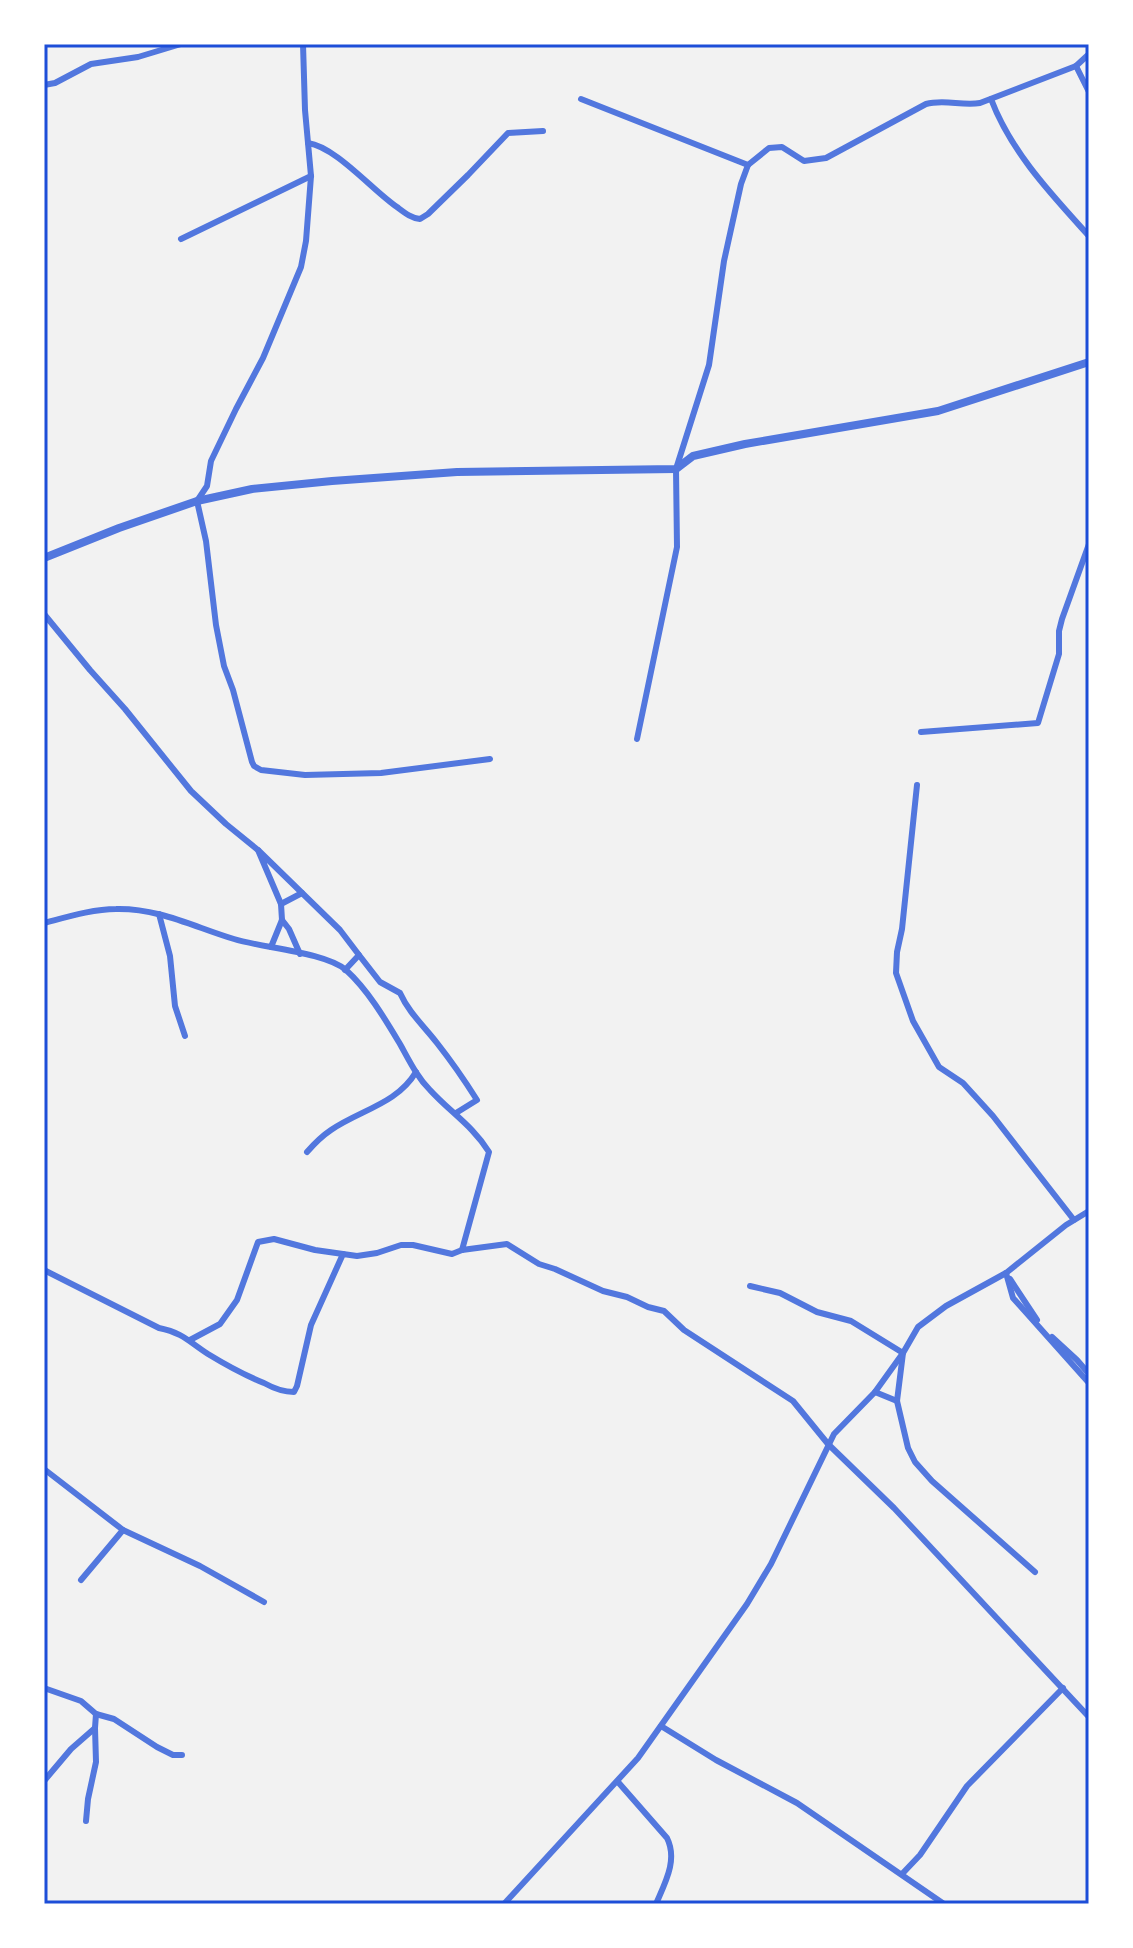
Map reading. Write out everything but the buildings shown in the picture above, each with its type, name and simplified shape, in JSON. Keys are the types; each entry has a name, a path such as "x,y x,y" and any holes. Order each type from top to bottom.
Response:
{"street":[{"path":"44,85 55,83 91,64 138,57 181,44"},
{"path":"303,44 311,176 301,267 263,358 211,461 207,486 197,501 206,541 224,666 254,766 261,770 305,775 381,773 490,759"},
{"path":"637,739 677,547 676,469 709,365 724,261 748,165 769,148 782,147 804,161 826,158 926,104 936,101 973,104 991,99 1076,66 1089,54"},
{"path":"1076,66 1089,92"},
{"path":"581,99 748,165"},
{"path":"991,99 999,121 1019,152 1089,236"},
{"path":"308,143 323,147 387,200 412,218 420,219 508,133 543,131"},
{"path":"181,239 311,176"},
{"path":"44,558 197,501 252,489 457,472 676,469 693,456 745,444 938,411 1089,362"},
{"path":"921,732 1038,723 1059,654 1062,619 1089,544"},
{"path":"44,614 191,791 258,850 340,930 380,982 400,993 406,1008 444,1052 477,1100 456,1113"},
{"path":"917,785 896,973 913,1021 939,1067 963,1083 993,1116 1074,1220"},
{"path":"258,850 281,904 282,920 271,947"},
{"path":"281,904 302,893"},
{"path":"44,923 116,909 172,916 235,940 322,958 345,970 371,1000 430,1091 456,1113 489,1152 462,1250"},
{"path":"159,914 170,956 175,1006 185,1036"},
{"path":"282,920 300,954"},
{"path":"345,970 359,955"},
{"path":"307,1152 329,1130 382,1104 409,1083 416,1072"},
{"path":"504,1904 618,1782 661,1726 747,1604 792,1522 834,1434 875,1392 918,1327 946,1306 1006,1273 1089,1211"},
{"path":"190,1340 220,1324 237,1300 258,1242 274,1239 315,1250 357,1256 407,1245 452,1254 507,1244 539,1264 603,1291 664,1311 684,1330 793,1401 828,1444 894,1508 1089,1717"},
{"path":"44,1270 159,1328 174,1331 236,1370 290,1393 297,1386 311,1325 343,1254"},
{"path":"1006,1273 1041,1325 1089,1374"},
{"path":"1006,1273 1013,1298 1089,1383"},
{"path":"750,1286 780,1293 817,1312 851,1321 903,1353"},
{"path":"903,1353 897,1401 908,1448 915,1462 932,1481 1035,1572"},
{"path":"875,1392 897,1401"},
{"path":"44,1469 123,1530 200,1566 264,1602"},
{"path":"81,1580 123,1530"},
{"path":"44,1688 81,1701 96,1714 114,1719 173,1755 182,1755"},
{"path":"902,1874 920,1855 967,1786 1063,1688"},
{"path":"1082,1709 1089,1703"},
{"path":"86,1821 96,1762 96,1714"},
{"path":"661,1726 716,1760 797,1803 944,1904"},
{"path":"44,1781 71,1749 95,1728"},
{"path":"618,1782 671,1846 672,1860 656,1904"}]}
